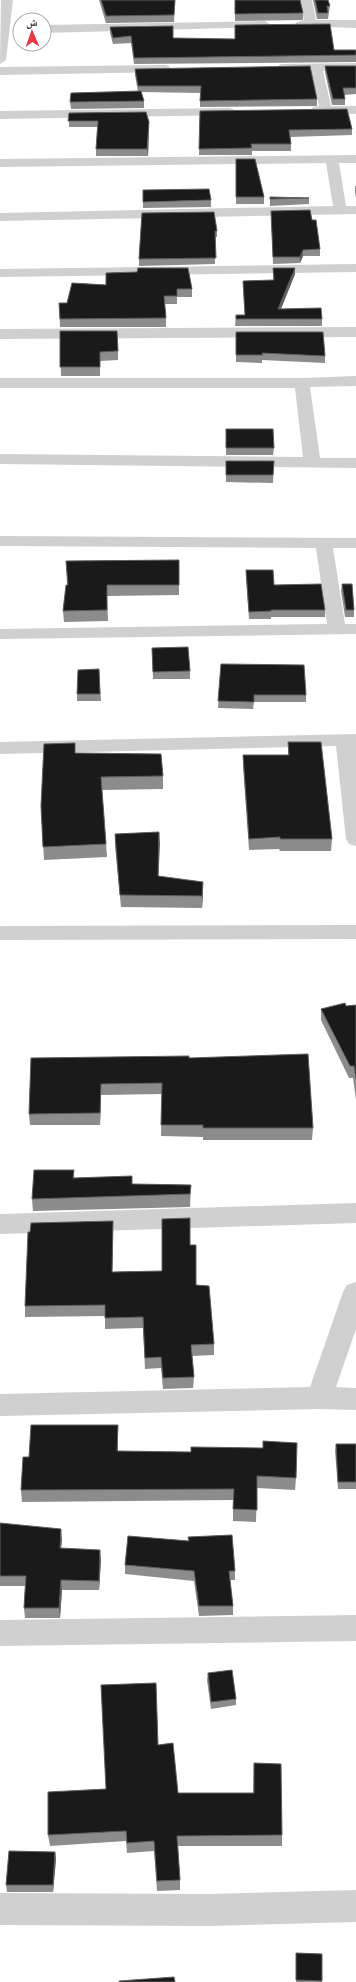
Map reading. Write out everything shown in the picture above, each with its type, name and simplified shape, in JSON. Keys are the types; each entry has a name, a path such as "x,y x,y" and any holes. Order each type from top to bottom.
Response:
{"street":[{"path":"0,60 8,0"},
{"path":"306,0 310,24"},
{"path":"52,28 356,24"},
{"path":"269,68 356,67"},
{"path":"316,68 326,110"},
{"path":"0,71 174,69"},
{"path":"302,111 356,110"},
{"path":"0,115 238,112"},
{"path":"0,163 356,159"},
{"path":"332,160 340,210"},
{"path":"0,217 356,210"},
{"path":"0,273 356,268"},
{"path":"0,334 356,332"},
{"path":"0,383 302,383 356,381"},
{"path":"302,383 312,463"},
{"path":"0,459 356,463"},
{"path":"0,541 356,543"},
{"path":"324,543 336,629"},
{"path":"0,634 356,629"},
{"path":"0,748 350,740 356,840"},
{"path":"0,933 356,932"},
{"path":"0,1224 356,1213"},
{"path":"319,1398 356,1292"},
{"path":"0,1405 319,1398 356,1399"},
{"path":"0,1633 356,1628"},
{"path":"0,1909 210,1910 356,1906"}],"building":[{"path":"101,0 175,0 174,15 106,16"},
{"path":"235,0 300,0 303,13 235,14"},
{"path":"315,0 328,0 330,6 327,6 328,13 318,13"},
{"path":"330,24 334,50 356,50 356,55 134,58 131,36 113,38 110,27 173,26 173,38 235,39 235,25"},
{"path":"310,66 317,99 200,101 201,86 138,86 135,69"},
{"path":"325,66 356,66 356,88 343,88 345,99 333,99"},
{"path":"141,91 144,101 70,102 71,93"},
{"path":"347,109 352,129 289,130 291,144 251,144 252,148 199,149 200,111"},
{"path":"146,112 149,122 147,149 96,149 98,121 68,121 69,113"},
{"path":"236,159 255,159 264,197 236,197"},
{"path":"209,189 211,200 143,202 143,190"},
{"path":"270,197 309,198 270,199"},
{"path":"310,210 312,220 316,220 320,249 303,250 300,257 273,257 271,211"},
{"path":"214,212 217,231 215,231 216,258 139,259 142,213"},
{"path":"138,268 188,268 192,289 177,289 177,296 164,296 166,318 60,319 59,303 67,303 72,283 106,285 106,273 137,272"},
{"path":"273,268 295,268 278,309 321,308 322,319 236,319 236,315 245,315 243,281 274,280"},
{"path":"60,331 117,331 118,351 100,352 100,367 60,367"},
{"path":"236,332 323,332 325,356 262,353 263,355 236,355"},
{"path":"226,429 273,429 274,448 226,448"},
{"path":"226,461 274,461 273,475 226,475"},
{"path":"179,560 179,585 107,585 107,610 63,611 66,585 68,585 66,561"},
{"path":"246,570 273,570 274,585 321,584 325,610 271,610 249,612"},
{"path":"342,584 352,584 354,610 346,610"},
{"path":"188,647 190,671 153,672 152,648"},
{"path":"221,664 304,665 306,695 254,695 254,702 218,701"},
{"path":"99,669 100,694 77,694 78,670"},
{"path":"288,742 321,742 332,839 280,839 280,837 249,839 243,755 289,755"},
{"path":"75,743 75,753 161,754 163,776 101,777 106,844 43,847 41,806 44,744"},
{"path":"159,832 158,876 203,882 202,896 120,895 115,834"},
{"path":"345,1003 346,1006 356,1005 356,1079 354,1066 350,1066 321,1009"},
{"path":"308,1054 313,1128 203,1128 203,1125 161,1125 162,1083 101,1084 100,1113 29,1114 31,1058 189,1056 189,1058"},
{"path":"34,1170 74,1170 73,1178 132,1176 132,1184 191,1185 190,1194 32,1199"},
{"path":"190,1218 190,1245 196,1245 196,1285 209,1286 214,1344 191,1345 194,1377 163,1378 161,1357 145,1358 143,1317 105,1318 105,1305 25,1306 28,1232 30,1232 31,1223 113,1221 112,1272 162,1271 162,1219"},
{"path":"31,1425 118,1425 117,1451 191,1452 191,1447 263,1448 263,1441 297,1443 296,1478 257,1476 257,1510 233,1509 234,1489 21,1490 23,1457 29,1457"},
{"path":"336,1444 356,1444 356,1482 338,1482"},
{"path":"0,1523 61,1529 60,1548 100,1550 99,1581 61,1580 59,1608 24,1608 26,1576 0,1576"},
{"path":"232,1535 235,1571 229,1571 233,1606 199,1606 194,1571 125,1565 128,1536 189,1541 188,1537"},
{"path":"232,1670 236,1699 211,1702 208,1673"},
{"path":"156,1683 158,1745 173,1743 178,1793 254,1793 254,1763 281,1764 282,1835 177,1836 180,1880 157,1881 154,1841 127,1843 126,1831 48,1835 48,1792 106,1789 101,1685"},
{"path":"9,1851 55,1852 53,1885 6,1885"},
{"path":"296,1953 322,1954 322,1981 296,1980"},
{"path":"174,1977 175,1982 119,1982 119,1981"}]}
